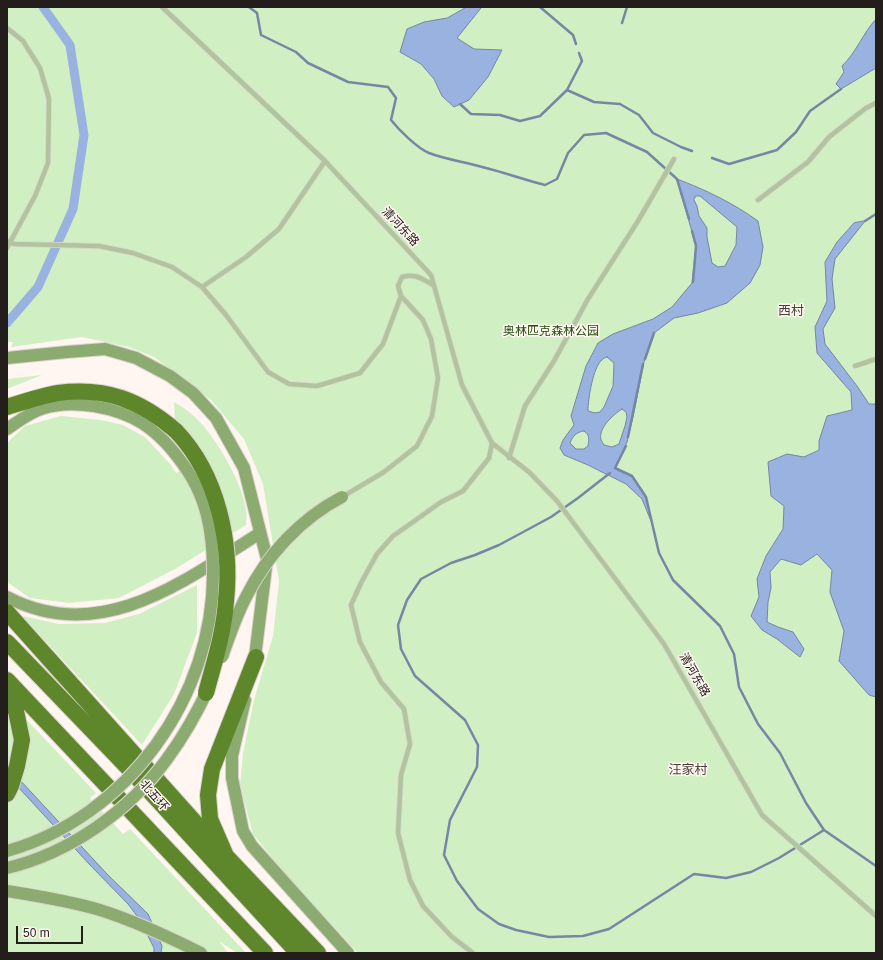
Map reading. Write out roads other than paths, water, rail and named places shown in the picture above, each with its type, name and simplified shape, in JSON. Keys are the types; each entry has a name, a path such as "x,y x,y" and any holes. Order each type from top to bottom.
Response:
{"highway":[{"path":"7,407 56,394 100,392 130,401 148,410 162,419 171,437 192,451 206,474 217,504 225,541 228,576 226,602 216,656 206,693"},
{"path":"7,612 226,856 318,953"},
{"name":"北五环","path":"7,642 133,772 298,953"},
{"path":"226,856 210,818 208,795 212,769 256,657"},
{"path":"7,680 265,953"},
{"path":"7,698 16,711 22,740 18,762 8,792"}],"main road":[{"path":"7,358 105,349 136,358 170,376 193,393 216,418 244,468 267,559 256,657 232,756 232,778 243,831 252,846 348,953"},
{"path":"7,429 24,416 44,408 74,403 98,407 119,413 171,437 200,492 207,515 212,547 212,606 207,635 198,665 188,690 156,746 128,777 103,800 69,824 37,840 7,851"},
{"path":"7,868 62,847 98,826 142,789 167,759 190,723 220,662 240,608 259,574 280,546 298,527 342,496"},
{"path":"7,597 30,608 54,613 70,615 105,613 135,604 194,575 260,533"},
{"path":"7,891 100,910 180,942 201,953"}],"lane":[{"name":"清河东路","path":"162,7 325,161 430,275 462,385 492,443 509,458 529,472 556,501 664,644 762,815 876,916"},
{"path":"7,28 23,41 40,68 49,99 48,163 35,196 7,248"},
{"path":"758,200 808,162 829,137 866,108 876,103"},
{"path":"509,458 525,406 554,361 588,299 638,221 674,159"},
{"path":"202,287 246,257 279,229 325,161"},
{"path":"10,242 99,246 133,253 172,267 202,287 226,315 268,372 289,384 317,386 360,373 383,344 401,296"},
{"path":"342,496 384,472 417,446 432,416 438,378 431,339 423,320 401,296 398,286 402,277 409,275 415,276 434,285"},
{"path":"855,366 876,359"},
{"path":"473,953 452,937 423,906 410,880 398,833 402,776 410,744 404,709 381,682 360,642 351,605 377,554 394,536 413,522 441,502 463,491 489,458 492,443"}],"water":[{"path":"467,7 481,8 457,38 474,49 502,50 488,77 469,100 454,107 442,96 434,79 421,64 400,52 407,29 424,22 447,18"},
{"path":"876,19 876,68 841,89 836,84 844,72 842,66"},
{"path":"677,179 719,197 758,221 763,247 760,265 750,283 727,303 698,313 674,318 654,333 644,362 627,442 615,468 632,476 646,497 651,521 642,499 626,484 564,455 560,448 563,440 574,425 571,416 586,366 598,343 613,334 653,319 672,307 692,283 696,246","holes":["696,196 700,196 737,227 736,245 725,266 718,267 712,263 707,237 707,228 699,216 694,200","607,357 614,363 613,386 604,407 600,412 595,413 588,411 589,399 596,369 603,359","622,409 626,412 627,417 619,444 612,447 604,445 601,440 604,426","584,431 589,439 588,446 584,449 576,449 570,443 572,438 579,432"]},
{"path":"865,221 835,259 832,279 835,308 823,329 825,344 869,404 876,404 876,697 869,695 839,661 844,631 830,592 832,570 817,554 801,565 781,559 770,572 771,588 768,602 767,622 793,632 804,649 800,657 777,639 762,630 751,616 759,597 757,579 766,556 783,529 784,506 771,496 768,462 787,454 804,457 819,450 819,441 827,416 852,410 851,392 817,353 815,327 827,301 825,262 837,242 854,223"},
{"path":"7,766 107,874 148,914 162,946 161,953 154,953 154,948 140,920 128,904 7,775"}],"waterway":[{"path":"7,323 38,287 73,209 84,135 70,45 43,7"},
{"path":"249,7 257,13 261,35 296,52 308,63 348,82 388,87 396,98 391,120 403,134 424,151 545,185 557,179 568,153 584,135 606,133 647,152 677,179 689,219"},
{"path":"540,7 573,35 576,44"},
{"path":"622,23 627,7"},
{"path":"567,90 582,61 579,53"},
{"path":"712,158 729,164 777,150 796,132 810,111 841,89"},
{"path":"460,104 471,114 500,115 520,121 540,116 567,90 594,102 620,104 639,115 653,133 692,151"},
{"path":"865,221 876,214"},
{"path":"692,231 696,246 693,282"},
{"path":"645,359 654,333"},
{"path":"628,437 643,364"},
{"path":"626,446 615,468 632,476 646,497 659,553 673,580 720,626 734,654 739,687 758,724 780,753 806,803 824,830"},
{"path":"610,473 551,517 499,545 451,563 421,579 407,600 398,625 401,649 415,676 465,720 478,745 477,767 450,820 444,855 457,881 478,909 499,924 516,930 549,937 583,936 609,929 694,874 726,878 751,872 779,858 824,830 876,866"}],"district":[{"name":"西村","path":"791,311"},
{"name":"汪家村","path":"688,770"}],"park label":[{"name":"奥林匹克森林公园","path":"551,332"}]}
